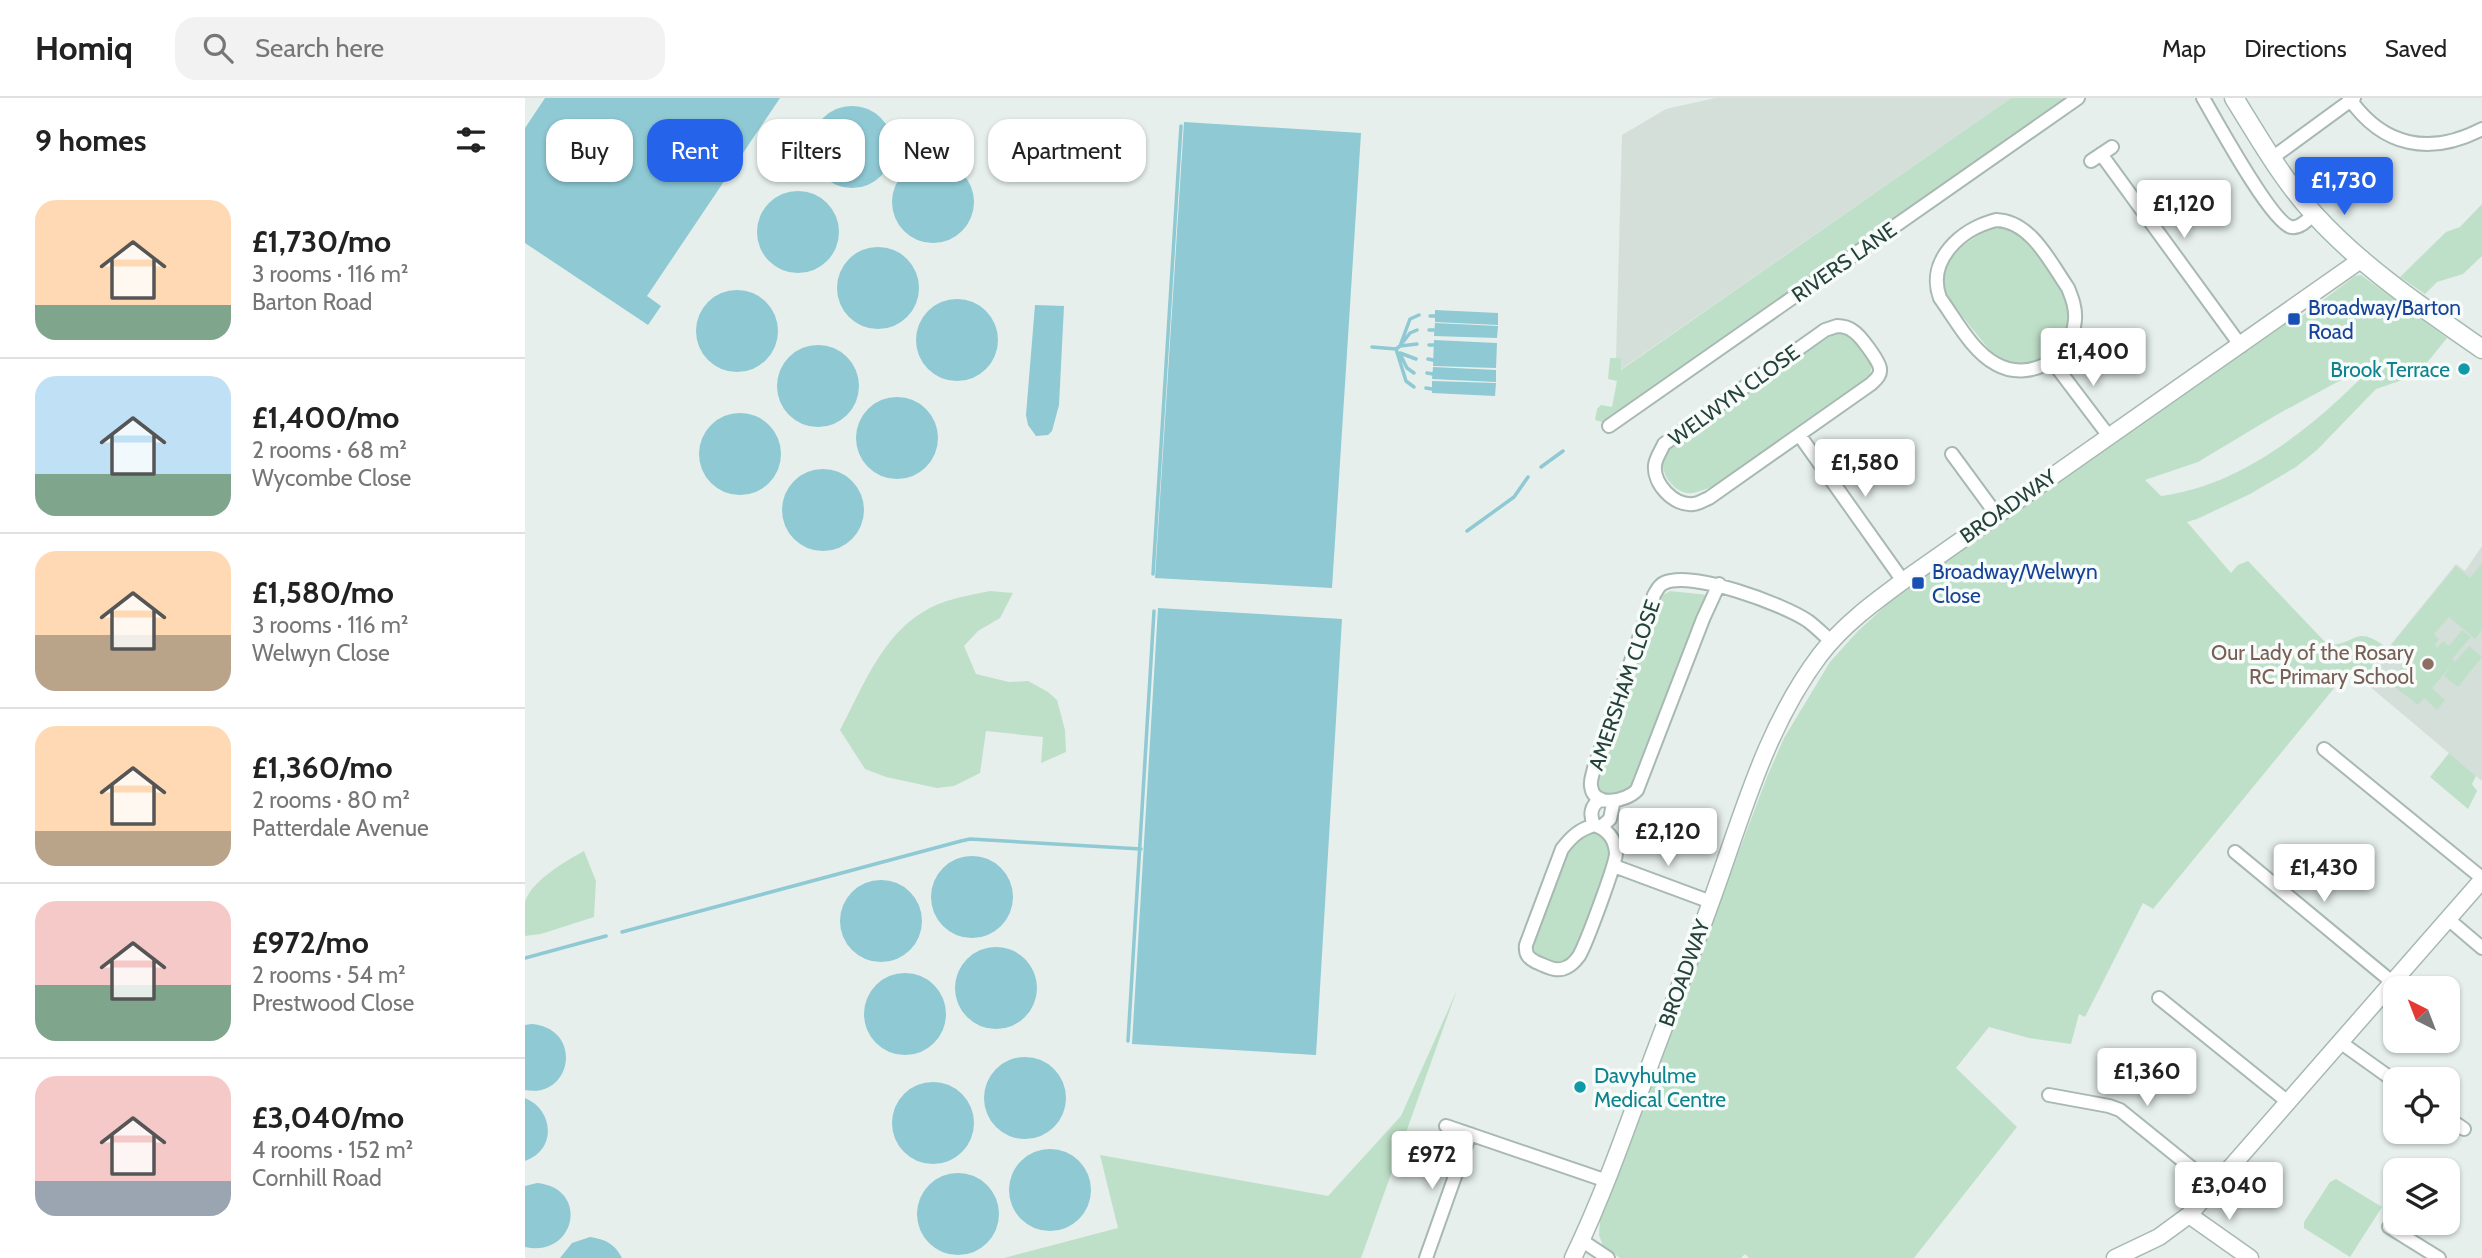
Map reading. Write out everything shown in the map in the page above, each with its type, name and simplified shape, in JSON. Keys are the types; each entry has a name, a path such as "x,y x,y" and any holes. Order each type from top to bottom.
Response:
{"main road":[{"path":"2234,98 2271,158 2314,214 2362,259 2482,349"}],"street":[{"name":"RIVERS LANE","path":"1609,426 2078,98"},
{"path":"2203,98 2251,180 2283,222 2299,227 2314,214"},
{"path":"2271,158 2351,99 2365,118 2380,130 2410,143 2447,143 2482,129"},
{"path":"2101,154 2241,346"},
{"path":"2009,220 2018,225 2031,236 2068,288 2075,311 2075,323 2064,347 2052,360 2039,368 2024,371 1996,364 1977,349 1940,299 1936,288 1940,261 1952,245 1983,223 2009,220"},
{"name":"BROADWAY","path":"1573,1258 1607,1181 1772,734 1803,681 1832,642 1865,610 1903,581 2362,259"},
{"name":"WELWYN CLOSE","path":"1837,326 1855,331 1878,363 1879,376 1800,436 1709,498 1694,504 1681,502 1669,495 1660,485 1656,474 1658,455 1664,444 1825,330 1837,326"},
{"path":"2052,360 2108,435"},
{"path":"1800,436 1903,581"},
{"path":"1952,454 1996,514"},
{"name":"AMERSHAM CLOSE","path":"1608,805 1593,792 1591,786 1594,768 1658,587 1674,580 1719,584 1795,613 1809,621 1832,642"},
{"name":"AMERSHAM CLOSE","path":"1597,826 1592,809 1626,799 1637,790 1719,584"},
{"path":"2325,749 2482,879 2397,976"},
{"path":"1597,826 1608,805"},
{"path":"1597,826 1610,834 1616,849 1613,866 1580,954 1573,962 1566,968 1556,970 1531,959 1525,951 1526,945 1562,849 1571,836 1580,830 1597,826"},
{"path":"2235,852 2385,976"},
{"path":"1613,866 1711,902"},
{"path":"2448,919 2482,948"},
{"path":"2115,1258 2159,1237 2189,1215 2383,992"},
{"path":"2159,998 2288,1102"},
{"path":"2340,1042 2383,1073"},
{"path":"2049,1095 2120,1110 2214,1186"},
{"path":"1446,1126 1607,1181"},
{"path":"2460,1126 2464,1129"},
{"path":"1426,1258 1470,1134"},
{"path":"2189,1215 2250,1258"},
{"path":"2402,1235 2439,1258"},
{"path":"1581,1240 1608,1258"}],"shaded area":[{"path":"1715,98 2011,98 1620,370 1616,358 1622,135 1666,109"},
{"name":"Our Lady of the Rosary RC Primary School","path":"2482,546 2482,781 2362,680 2456,564 2465,571"}],"green space":[{"path":"2011,98 2068,98 1610,418 1602,422 1595,420 1597,409 1601,405 1612,407 1617,381 1608,379 1610,358 1621,358 1621,370"},
{"path":"2482,204 2482,256 2463,274 2437,282 2425,294 2400,277 2446,232 2460,227"},
{"path":"1996,225 2012,229 2027,241 2057,284 2070,313 2066,331 2055,347 2030,363 2013,363 1991,352 1945,295 1943,277 1950,257"},
{"path":"2361,275 2447,338 2417,375 2376,389 2317,450 2296,467 2250,494 2187,522 2231,573 2238,565 2248,561 2328,645 2362,636 2387,648 2362,680 2349,670 2153,909 2143,903 2085,1017 2079,1014 2071,1044 2029,1038 1989,1027 1956,1068 2017,1127 1914,1258 1749,1258 1745,1254 1741,1258 1620,1258 1603,1246 1599,1235 1600,1220 1767,777 1784,738 1830,662 1858,631 1892,600 1923,577 2291,320 2295,321 2355,276","holes":["2380,359 2333,405 2281,446 2223,479 2161,496 2145,480 2198,462 2278,414"]},
{"path":"1838,331 1851,336 1872,365 1870,375 1714,486 1687,493 1670,483 1664,471 1663,459 1673,444"},
{"path":"2482,563 2482,630 2475,639 2449,617 2434,634 2439,639 2435,645 2437,648 2443,641 2449,646 2462,630 2471,637 2452,659 2455,662 2469,646 2482,657 2458,687 2444,676 2453,664 2432,688 2445,700 2437,710 2424,698 2418,705 2387,681 2397,675 2402,665 2397,659 2389,660 2388,649 2456,566 2470,578"},
{"path":"990,591 1013,593 1000,618 978,631 964,646 976,674 1009,682 1028,681 1048,692 1057,700 1065,730 1066,752 1041,763 1043,737 986,731 980,773 954,786 937,788 886,777 865,769 840,730 884,650 895,635 923,612 955,598"},
{"path":"1670,591 1708,595 1633,787 1625,795 1602,796 1594,785 1660,597"},
{"path":"2449,753 2476,776 2472,784 2477,791 2468,809 2430,777"},
{"path":"1591,831 1607,841 1610,859 1578,947 1567,960 1555,962 1537,955 1530,946 1568,846"},
{"path":"584,851 596,881 594,917 541,934 525,936 525,902 529,894 550,872"},
{"path":"1457,990 1361,1258 1004,1258 1118,1228 1100,1155 1328,1196 1401,1116"},
{"path":"2336,1179 2382,1207 2350,1257 2304,1228 2304,1222 2330,1182"}],"water":[{"path":"545,98 780,98 766,119 757,119 757,132 743,153 743,119 647,119 647,182 724,182 647,296 661,306 648,325 525,243 525,128"},
{"path":"852,106 868,109 881,118 879,178 868,185 852,188 831,182 865,182 865,119 822,119 836,109"},
{"path":"1184,122 1361,133 1332,588 1155,578"},
{"path":"897,182 969,182 973,194 971,218 962,231 949,240 933,243 917,240 904,231 895,218 892,202"},
{"path":"798,191 814,194 827,203 836,216 839,232 836,248 827,261 814,270 798,273 782,270 769,261 760,248 757,232 760,216 769,203 782,194"},
{"path":"878,247 894,250 907,259 916,272 919,288 916,304 907,317 894,326 878,329 862,326 849,317 840,304 837,288 840,272 849,259 862,250"},
{"path":"737,290 753,293 766,302 775,315 778,331 775,347 766,360 753,369 737,372 721,369 708,360 699,347 696,331 699,315 708,302 721,293"},
{"path":"957,299 973,302 986,311 995,324 998,340 995,356 986,369 973,378 957,381 941,378 928,369 919,356 916,340 919,324 928,311 941,302"},
{"path":"1035,305 1064,306 1059,405 1052,431 1048,435 1036,436 1028,425 1026,415"},
{"path":"1435,310 1498,313 1498,325 1435,322"},
{"path":"1435,323 1498,326 1497,338 1434,336"},
{"path":"1434,340 1497,343 1496,368 1433,366"},
{"path":"818,345 834,348 847,357 856,370 859,386 856,402 847,415 834,424 818,427 802,424 789,415 780,402 777,386 780,370 789,357 802,348"},
{"path":"1433,367 1496,370 1496,382 1432,379"},
{"path":"1432,381 1496,383 1495,396 1432,393"},
{"path":"897,397 913,400 926,409 935,422 938,438 935,454 926,467 913,476 897,479 881,476 868,467 859,454 856,438 859,422 868,409 881,400"},
{"path":"740,413 756,416 769,425 778,438 781,454 778,470 769,483 756,492 740,495 724,492 711,483 702,470 699,454 702,438 711,425 724,416"},
{"path":"823,469 839,472 852,481 861,494 864,510 861,526 852,539 839,548 823,551 807,548 794,539 785,526 782,510 785,494 794,481 807,472"},
{"path":"1158,608 1342,619 1316,1055 1132,1044"},
{"path":"972,856 988,859 1001,868 1010,881 1013,897 1010,913 1001,926 988,935 972,938 956,935 943,926 934,913 931,897 934,881 943,868 956,859"},
{"path":"881,880 897,883 910,892 919,905 922,921 919,937 910,950 897,959 881,962 865,959 852,950 843,937 840,921 843,905 852,892 865,883"},
{"path":"996,947 1012,950 1025,959 1034,972 1037,988 1034,1004 1025,1017 1012,1026 996,1029 980,1026 967,1017 958,1004 955,988 958,972 967,959 980,950"},
{"path":"905,973 921,976 934,985 943,998 946,1014 943,1030 934,1043 921,1052 905,1055 889,1052 876,1043 867,1030 864,1014 867,998 876,985 889,976"},
{"path":"532,1024 549,1029 559,1038 565,1049 566,1062 562,1074 553,1084 541,1090 525,1090 525,1025"},
{"path":"1025,1057 1041,1060 1054,1069 1063,1082 1066,1098 1063,1114 1054,1127 1041,1136 1025,1139 1009,1136 996,1127 987,1114 984,1098 987,1082 996,1069 1009,1060"},
{"path":"933,1082 949,1085 962,1094 971,1107 974,1123 971,1139 962,1152 949,1161 933,1164 917,1161 904,1152 895,1139 892,1123 895,1107 904,1094 917,1085"},
{"path":"525,1098 542,1111 548,1130 543,1148 525,1161"},
{"path":"1050,1149 1066,1152 1079,1161 1088,1174 1091,1190 1088,1206 1079,1219 1066,1228 1050,1231 1034,1228 1021,1219 1012,1206 1009,1190 1012,1174 1021,1161 1034,1152"},
{"path":"958,1173 974,1176 987,1185 996,1198 999,1214 996,1230 987,1243 974,1252 958,1255 942,1252 929,1243 920,1230 917,1214 920,1198 929,1185 942,1176"},
{"path":"537,1183 554,1188 565,1197 570,1208 570,1221 565,1233 556,1242 542,1248 525,1247 525,1186"},
{"path":"590,1237 609,1243 622,1258 560,1258 572,1243"}],"waterway":[{"path":"1153,574 1181,126"},
{"path":"1396,349 1400,346 1410,319 1419,315"},
{"path":"1430,316 1435,316"},
{"path":"1403,342 1410,333 1417,330"},
{"path":"1429,330 1434,330"},
{"path":"1400,346 1417,344"},
{"path":"1429,345 1434,345"},
{"path":"1372,347 1396,349"},
{"path":"1396,349 1406,381 1414,387"},
{"path":"1400,353 1416,359"},
{"path":"1401,356 1407,368 1414,373"},
{"path":"1428,359 1433,360"},
{"path":"1427,373 1433,374"},
{"path":"1426,388 1432,389"},
{"path":"1541,467 1563,451"},
{"path":"1467,531 1514,497 1528,477"},
{"path":"1128,1041 1154,611"},
{"path":"622,932 970,839 1141,849"},
{"path":"525,958 606,936"}],"place":[{"name":"Broadway/Barton Road","path":"2294,319"},
{"name":"Brook Terrace","path":"2464,369"},
{"name":"Broadway/Welwyn Close","path":"1918,583"},
{"name":"Our Lady of the Rosary RC Primary School","path":"2428,664"},
{"name":"Davyhulme Medical Centre","path":"1580,1087"}]}
